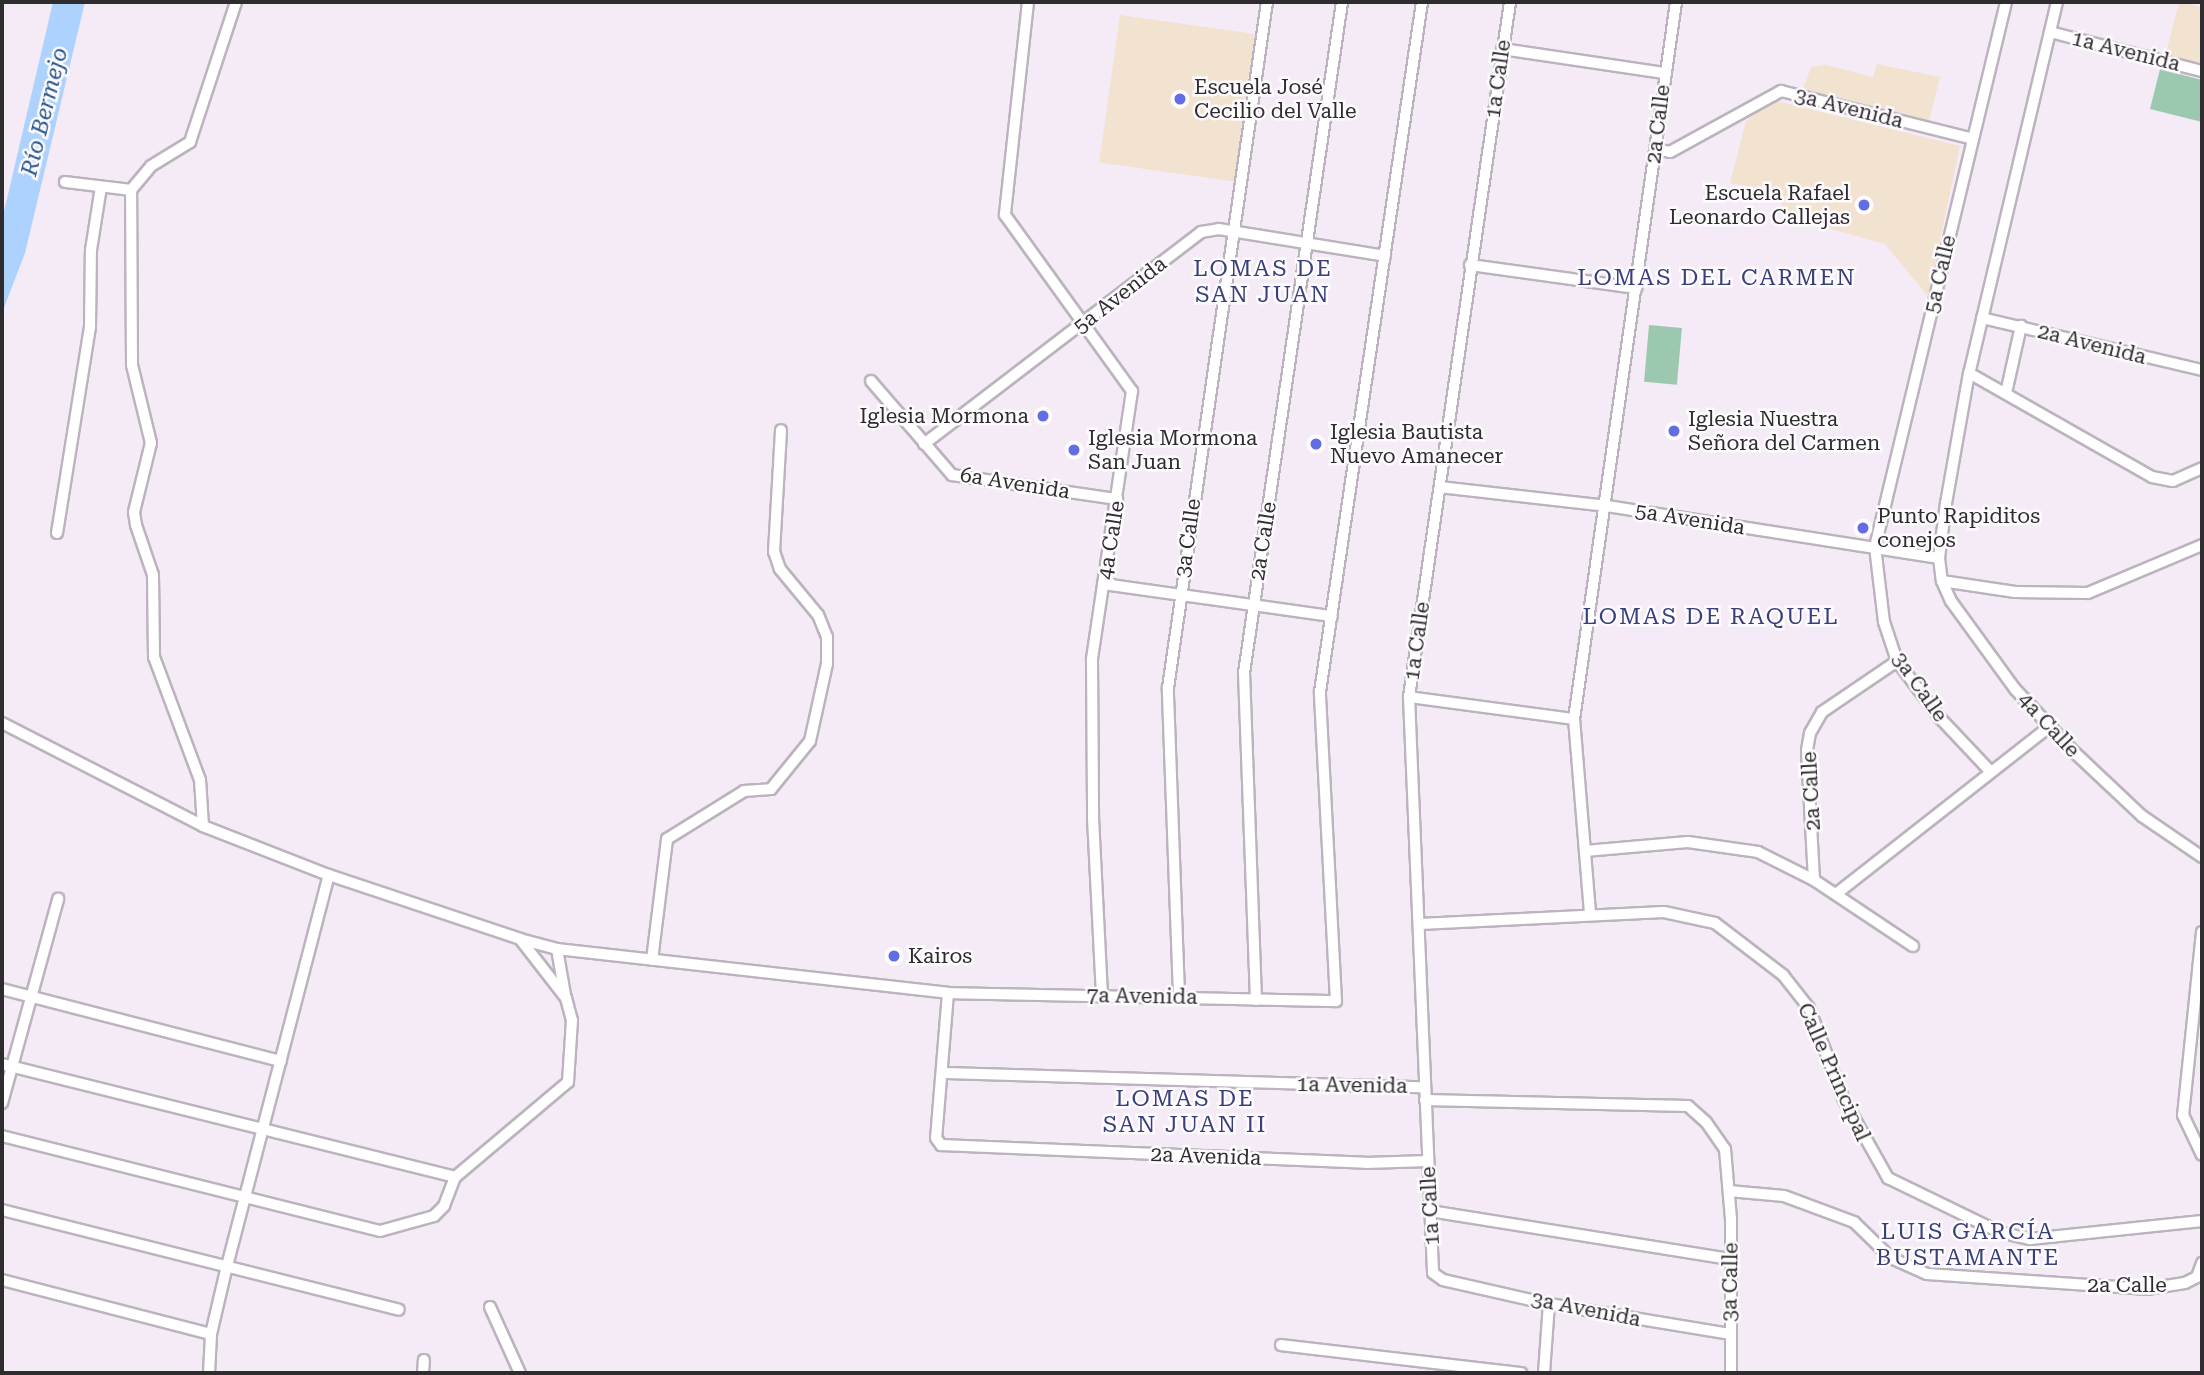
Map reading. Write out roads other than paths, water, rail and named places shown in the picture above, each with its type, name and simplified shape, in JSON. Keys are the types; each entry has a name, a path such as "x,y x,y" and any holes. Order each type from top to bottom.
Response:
{"street":[{"path":"203,826 200,780 155,657 153,575 134,512 151,443 132,365 131,190 151,166 190,142 236,2"},
{"name":"4a Calle","path":"1028,2 1005,215 1132,391 1092,660 1091,738 1102,994"},
{"name":"3a Calle","path":"1179,995 1168,688 1267,2"},
{"name":"2a Calle","path":"1255,1000 1244,673 1310,243 1342,2"},
{"path":"1103,584 1332,616 1422,2"},
{"name":"1a Calle","path":"1443,1280 1433,1273 1409,698 1510,2"},
{"name":"2a Calle","path":"1590,913 1574,719 1607,506 1675,2"},
{"name":"5a Calle","path":"1875,547 2006,2"},
{"path":"2057,2 1969,373 2152,477 2173,481 2202,468"},
{"name":"1a Avenida","path":"2049,32 2202,71"},
{"path":"1502,49 1664,73"},
{"name":"3a Avenida","path":"1655,149 1670,152 1781,91 1973,139"},
{"path":"65,182 131,190"},
{"path":"57,533 90,327 91,250 102,187"},
{"name":"5a Avenida","path":"923,444 1200,232 1235,232 1385,256"},
{"path":"1470,265 1636,288"},
{"name":"2a Avenida","path":"1982,318 2202,370"},
{"path":"2006,393 2021,326"},
{"name":"4a Calle","path":"1969,373 1939,558 1942,581 1951,601 2015,689 2050,726 2142,816 2202,857"},
{"name":"6a Avenida","path":"871,381 952,475 1117,499"},
{"path":"652,960 667,839 744,791 771,789 810,741 827,664 827,637 818,615 779,569 774,552 781,430"},
{"name":"5a Avenida","path":"1440,487 1607,506 1939,558"},
{"path":"1942,581 2015,592 2088,593 2202,545"},
{"name":"3a Calle","path":"1875,547 1884,622 1897,661 1940,718 1990,771"},
{"name":"7a Avenida","path":"2,723 203,826 329,875 557,949 948,993 1179,995 1255,1000 1336,1000 1320,692 1332,616"},
{"name":"2a Calle","path":"1815,880 1807,750 1810,733 1822,712 1897,661"},
{"path":"1409,698 1574,719"},
{"path":"1836,894 2050,726"},
{"path":"1585,851 1655,842 1733,845 1778,860 1815,880 1913,946"},
{"path":"209,1373 211,1334 227,1266 329,875"},
{"path":"2,1102 7,1065 31,997 58,899"},
{"name":"Calle Principal","path":"1590,913 1664,912 1715,923 1783,975 1810,1008 1844,1100 1875,1163 1888,1178 1914,1192 1998,1232 2030,1239 2202,1221"},
{"path":"1420,924 1590,913"},
{"path":"2202,932 2191,1016 2183,1115 2202,1155"},
{"path":"520,939 566,998"},
{"path":"2,1136 380,1230 434,1216 444,1206 455,1177 568,1082 572,1020 557,949"},
{"path":"2,989 281,1061"},
{"path":"943,1073 948,993"},
{"path":"2191,1016 2202,1020"},
{"path":"7,1065 455,1177"},
{"name":"1a Avenida","path":"943,1073 1424,1087"},
{"name":"2a Avenida","path":"943,1073 936,1138 941,1145 1366,1163 1428,1161"},
{"name":"1a Avenida","path":"1425,1100 1688,1105 1725,1149 1729,1191"},
{"name":"3a Calle","path":"1729,1191 1731,1373"},
{"name":"2a Calle","path":"1729,1191 1784,1196 1854,1222 1891,1258 1927,1274 2147,1289 2185,1283 2197,1277 2202,1263"},
{"path":"2,1210 399,1310"},
{"path":"1430,1210 1731,1259"},
{"path":"2,1280 211,1334"},
{"name":"3a Avenida","path":"1443,1280 1549,1304 1730,1334"},
{"path":"1544,1373 1549,1304"},
{"path":"490,1307 520,1373"},
{"path":"1281,1345 1521,1373"},
{"path":"423,1373 424,1360"}],"water":[{"name":"Río Bermejo","path":"53,2 85,2 25,253 2,313 2,220"}],"place":[{"name":"Escuela José Cecilio del Valle","path":"1180,99"},
{"name":"Escuela Rafael Leonardo Callejas","path":"1864,205"},
{"name":"Iglesia Mormona","path":"1043,416"},
{"name":"Iglesia Nuestra Señora del Carmen","path":"1674,431"},
{"name":"Iglesia Bautista Nuevo Amanecer","path":"1316,444"},
{"name":"Iglesia Mormona San Juan","path":"1074,450"},
{"name":"Punto Rapiditos conejos","path":"1863,528"},
{"name":"Kairos","path":"894,956"}],"district":[{"name":"LOMAS DEL CARMEN","path":"1717,278"},
{"name":"LOMAS DE SAN JUAN","path":"1263,282"},
{"name":"LOMAS DE RAQUEL","path":"1711,617"},
{"name":"LOMAS DE SAN JUAN II","path":"1185,1112"},
{"name":"LUIS GARCÍA BUSTAMANTE","path":"1968,1245"}]}
